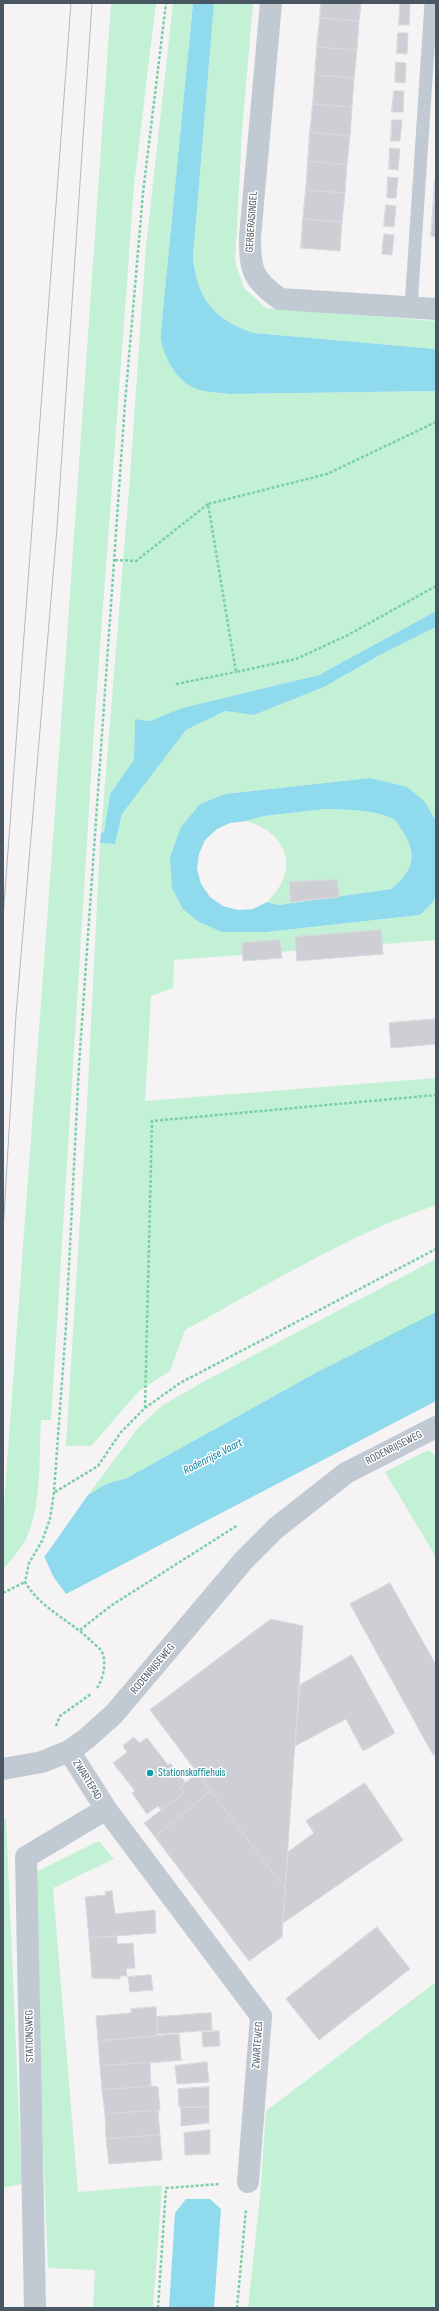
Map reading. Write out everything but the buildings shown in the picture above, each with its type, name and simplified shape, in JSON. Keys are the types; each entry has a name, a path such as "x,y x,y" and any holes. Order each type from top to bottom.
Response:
{"street":[{"name":"GERBERASINGEL","path":"271,3 250,237 250,265 264,288 280,299 436,309"},
{"name":"RODENRIJSEWEG","path":"3,1769 42,1762 69,1751 114,1714 244,1560 276,1528 346,1472 436,1427"},
{"name":"ZWARTEPAD","path":"69,1751 106,1809"},
{"name":"ZWARTEWEG","path":"106,1809 261,2016 248,2182"},
{"name":"STATIONSWEG","path":"35,2308 26,1857 106,1809"}],"lane":[{"path":"411,307 431,3"}],"path":[{"path":"69,1751 57,1733 56,1724 60,1716 93,1693 101,1682 104,1669 102,1652 80,1630 46,1607 30,1590 25,1582 29,1563 42,1541 50,1519 54,1492 66,1326 79,1065 125,403 143,193 166,3"},
{"path":"115,560 136,561 208,504 327,474 436,422"},
{"path":"208,504 236,672"},
{"path":"176,684 296,660 348,635 436,586"},
{"path":"145,1408 152,1121 436,1095"},
{"path":"54,1492 98,1466 121,1432 145,1408 180,1383 436,1249"},
{"path":"80,1630 112,1604 236,1525 250,1521 276,1528"},
{"path":"3,1593 25,1582"},
{"path":"158,2308 166,2188 248,2182 238,2308"}],"green space":[{"path":"111,3 156,3 134,185 94,728 51,1420 41,1420 39,1482 30,1528 23,1545 3,1570 3,1518 53,839"},
{"path":"173,3 193,3 162,320 162,336 169,362 186,380 198,387 228,394 436,391 436,611 319,675 182,708 150,721 135,719 134,761 110,794 104,832 101,833 130,477 146,246"},
{"path":"214,3 253,3 242,131 235,262 244,288 266,308 436,321 436,349 254,333 228,322 210,306 199,285 193,257"},
{"path":"436,627 436,821 425,802 370,778 225,794 200,804 181,827 172,888 267,932 420,915 433,902 436,896 436,940 174,960 173,988 151,996 145,1101 436,1078 436,1205 371,1231 340,1246 185,1330 170,1371 139,1391 91,1446 66,1446 87,1106 100,843 115,844 122,814 186,730 225,711 254,715 324,687 380,655"},
{"path":"325,809 367,811 393,819 398,824 410,846 411,861 405,876 391,889 279,905 267,902 277,890 284,878 286,866 285,854 280,844 272,834 261,827 246,821 264,816"},
{"path":"436,1259 436,1312 319,1371 127,1478 106,1484 88,1495 138,1428 163,1405 205,1381"},
{"path":"428,1450 436,1456 436,1557 385,1472"},
{"path":"6,1818 22,2184 3,2188 3,1819"},
{"path":"99,1841 114,1859 53,1888 78,2192 162,2185 153,2308 93,2308 95,2270 48,2268 32,1874"},
{"path":"436,1982 436,2308 248,2308 260,2197 266,2111"}],"water":[{"path":"193,3 214,3 193,257 199,285 210,306 228,322 254,333 436,349 436,391 228,394 205,391 192,387 181,379 168,361 161,341 161,333"},
{"path":"436,611 436,627 380,655 324,687 254,715 225,711 186,730 122,814 115,844 100,843 101,833 104,832 110,794 134,760 135,719 150,721 182,708 319,675"},
{"path":"370,778 407,787 425,802 436,821 436,896 433,902 420,915 267,932 222,932 199,922 183,909 172,888 170,857 181,827 200,804 225,794","holes":["325,809 358,810 375,813 393,819 397,822 410,846 411,861 405,876 391,889 279,905 267,902 253,909 238,910 223,906 210,897 201,884 197,869 199,854 205,840 217,829 230,823 246,821 264,816"]},
{"name":"Rodenrijse Vaart","path":"436,1312 436,1401 66,1594 40,1559 45,1556 88,1495 106,1484 127,1478 319,1371"},
{"path":"186,2199 210,2199 221,2209 214,2308 169,2308 175,2213"}],"pier":[{"path":"44,1556 54,1578 3,1603 3,1575"}],"tram line":[{"path":"3,918 71,3"},
{"path":"3,1232 16,1015 57,528 92,3"}],"place":[{"name":"Stationskoffiehuis","path":"150,1773"}]}
